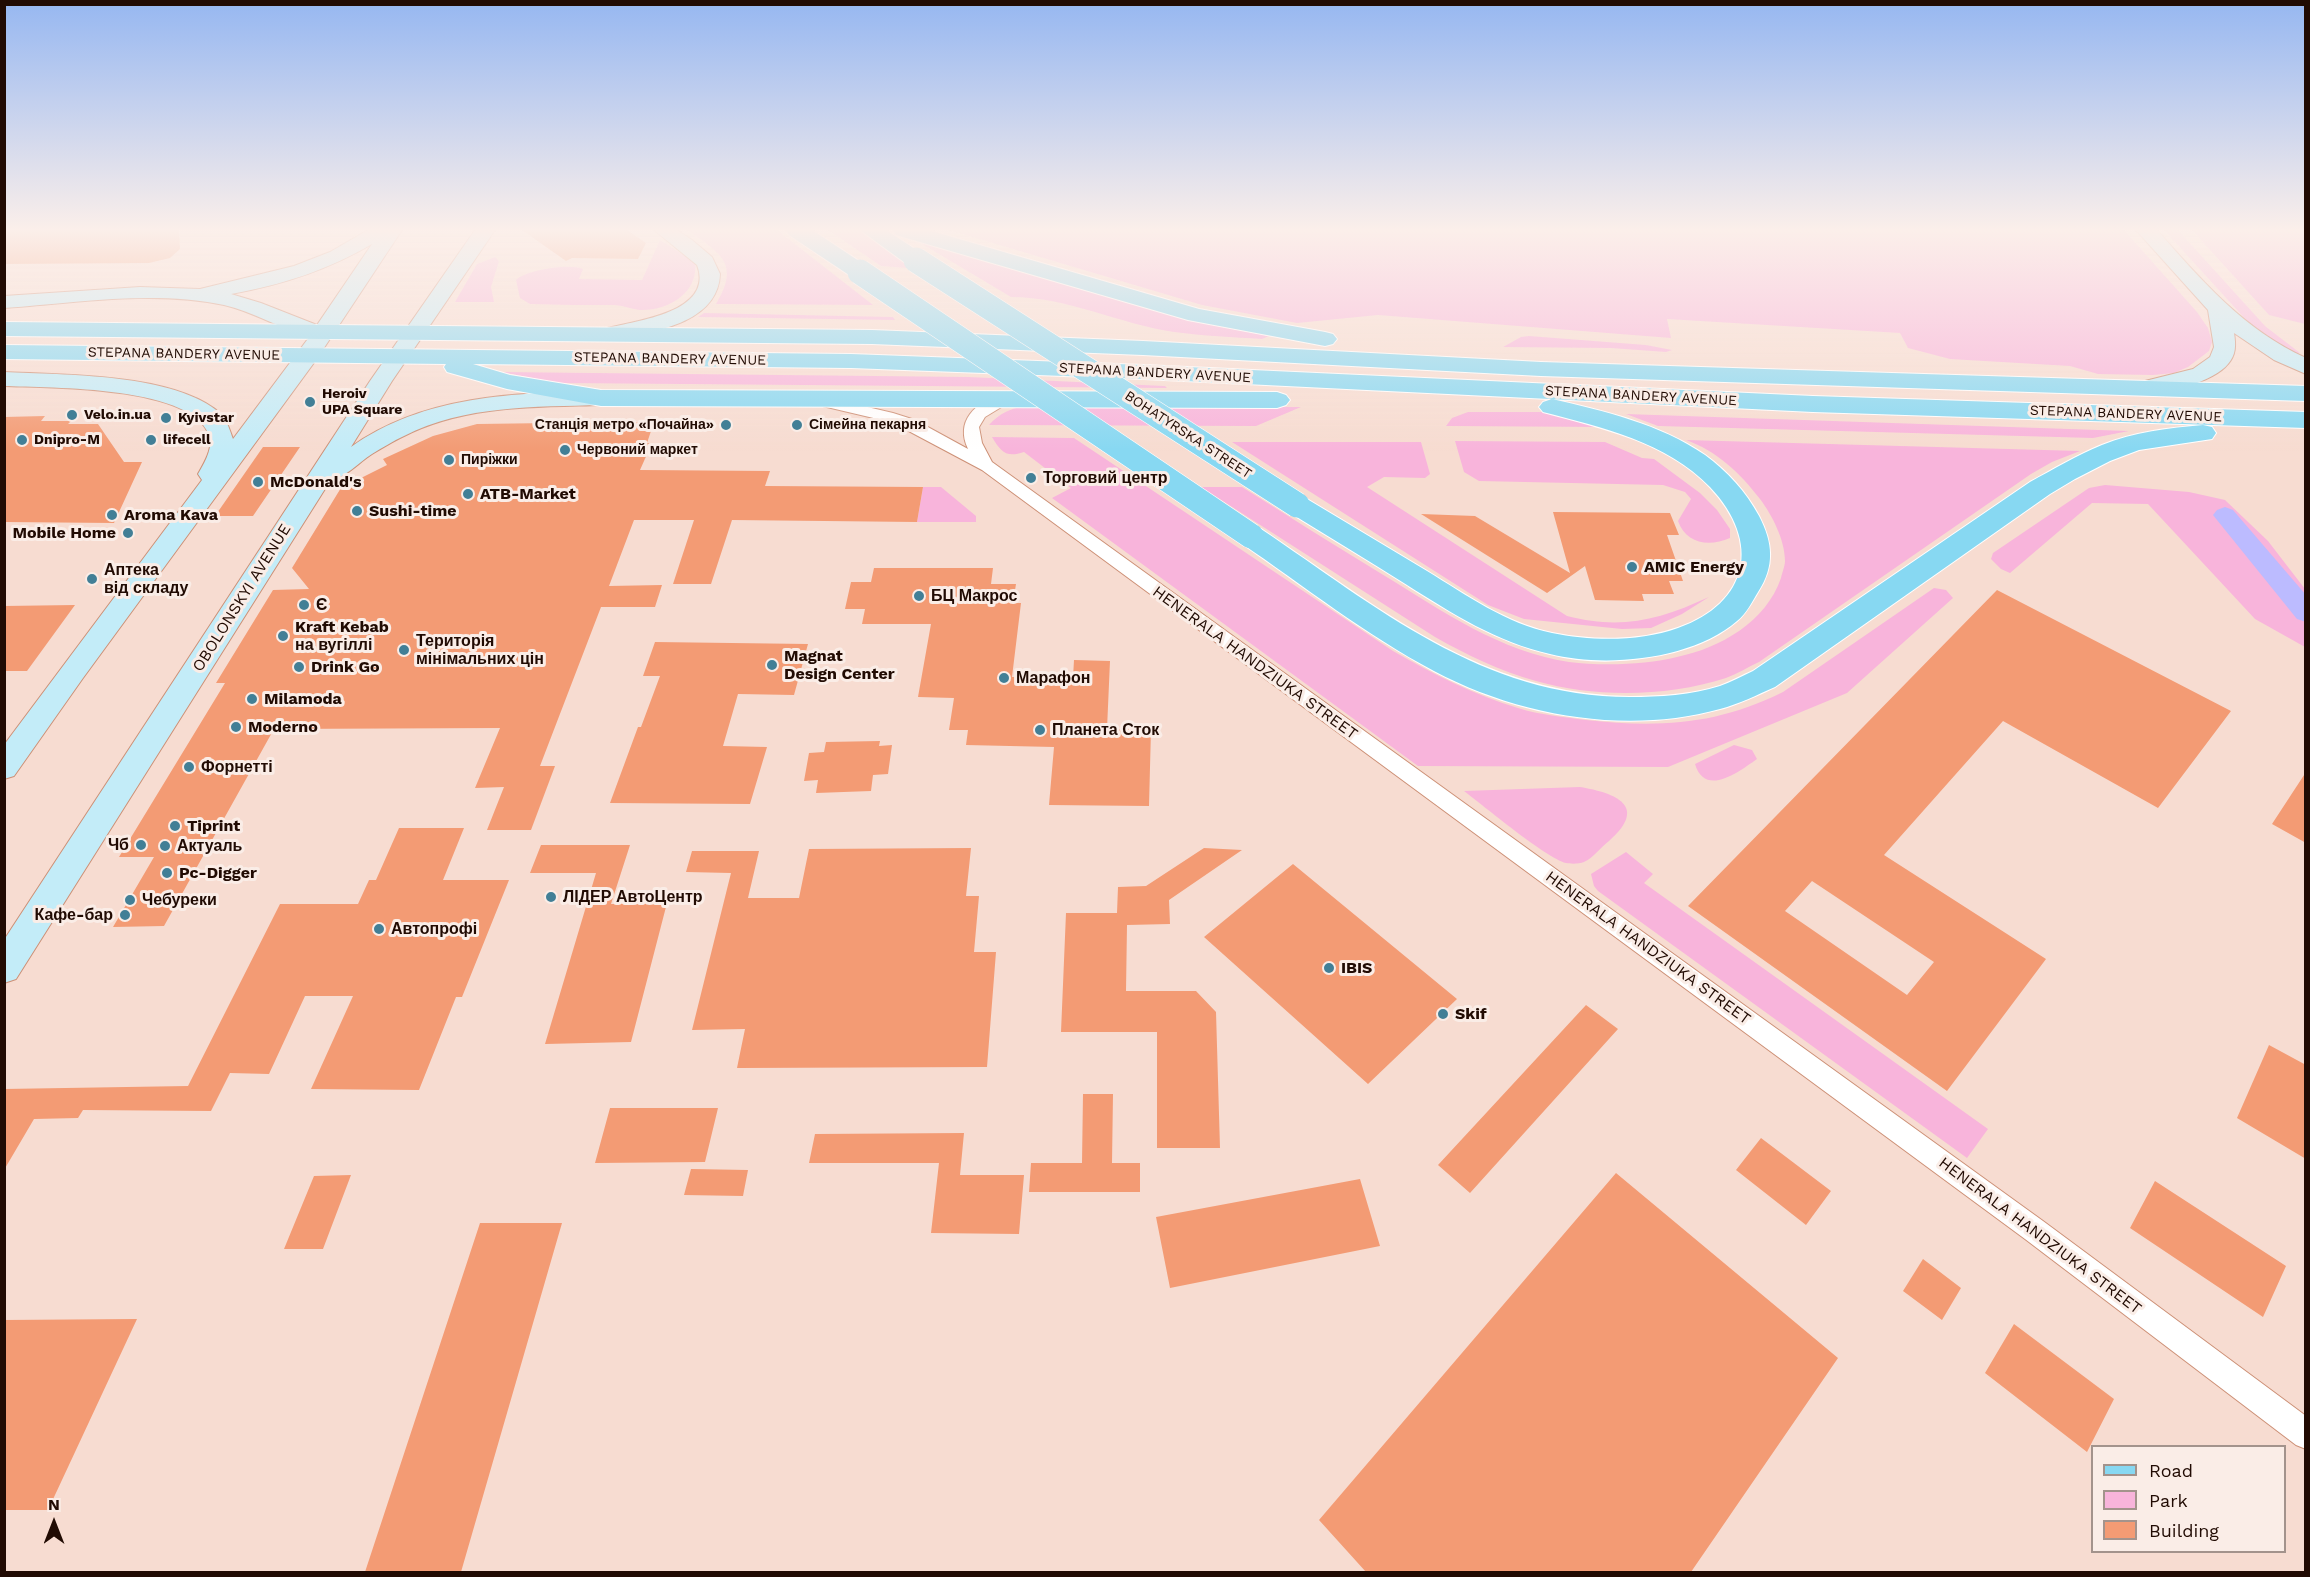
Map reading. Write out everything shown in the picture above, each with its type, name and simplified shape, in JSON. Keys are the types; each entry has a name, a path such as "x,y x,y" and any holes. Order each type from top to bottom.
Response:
{"main road":[{"path":"238,304 318,330"},
{"path":"4,768 308,355 318,330 338,304"},
{"name":"OBOLONSKYI AVENUE","path":"4,969 313,486 408,356 416,331 435,304"},
{"path":"615,333 660,323 698,304"},
{"path":"907,304 1403,638 1447,664 1524,695 1575,706 1666,708 1720,698 1764,679 2040,488 2111,450 2162,437 2224,430 2306,427"},
{"name":"BOHATYRSKA STREET","path":"984,304 1297,505 1478,615 1515,633 1552,644 1586,648 1628,648 1666,643 1699,632 1725,615 1742,595 1756,572 1757,550 1754,532 1730,494 1711,474 1689,457 1645,433 1614,422 1542,405"},
{"path":"1157,304 1196,315 1288,334 1541,369"},
{"path":"2211,304 2259,341 2306,367"},
{"path":"2141,389 2181,381 2203,373 2216,365 2223,355 2225,334 2218,311"},
{"name":"STEPANA BANDERY AVENUE","path":"4,329 318,330 884,337 1541,369 2306,394"},
{"name":"STEPANA BANDERY AVENUE","path":"4,352 851,361 1144,372 1813,404 2306,420"},
{"path":"408,356 507,382 601,398"},
{"path":"4,379 144,389 187,401 206,411 216,424 222,439 217,461 193,509"},
{"path":"313,486 380,437 439,412 488,403 601,398 1330,400 1672,408 1813,404"}],"street":[{"name":"HENERALA HANDZIUKA STREET","path":"820,400 887,416 909,424 987,466 2034,1230 2306,1435"},
{"name":"HENERALA HANDZIUKA STREET","path":"987,466 971,440 970,427 983,410 1002,400"}],"green space":[{"path":"530,304 670,304 640,310 616,305"},
{"path":"716,304 871,304 873,305"},
{"path":"1063,304 1134,304 1192,321 1269,336 1262,339 1174,332"},
{"path":"1197,304 2190,304 2208,328 2212,342 2209,351 2188,367 2174,373 2098,374 2070,366 1950,359 1908,348 1900,333 1667,319 1671,338 1378,315 1297,323"},
{"path":"2231,304 2245,304 2265,326 2300,353 2293,354 2248,322"},
{"path":"2259,304 2305,304 2305,324 2269,315"},
{"path":"704,313 893,317 895,320 698,317"},
{"path":"1521,337 1646,345 1672,350 1666,352 1611,348 1503,347"},
{"path":"501,372 968,377 1165,386 1167,388 559,383"},
{"path":"1025,406 1301,407 1256,426 989,425 1005,412"},
{"path":"1468,412 1550,412 1606,427 1446,426 1452,418"},
{"path":"1626,414 2129,431 2093,438 1658,426"},
{"path":"992,437 1074,438 1393,651 1470,690 1502,703 1543,714 1638,724 1687,721 1735,711 1783,692 1934,588 1946,590 1953,598 1847,693 1668,767 1418,766 1052,498 1071,488 1024,452 1008,454 998,447"},
{"path":"1686,440 2080,451 2052,462 2031,474 1759,662 1730,676 1703,684 1656,692 1606,693 1559,687 1510,672 1472,656 1435,637 1201,487 1242,487 1450,616 1496,640 1544,657 1569,662 1638,663 1665,660 1693,653 1740,631 1753,620 1774,594 1785,565 1780,536 1760,499 1727,464 1708,450"},
{"path":"1455,441 1605,442 1642,458 1654,459 1700,493 1717,510 1730,529 1730,538 1706,543 1692,539 1678,521 1691,499 1685,492 1663,485 1479,481 1464,472"},
{"path":"1232,442 1421,442 1430,474 1425,478 1384,477 1367,487 1567,616 1605,622 1640,620 1673,612 1709,597 1682,614 1651,628 1622,629 1524,619 1488,605"},
{"path":"2105,485 2189,492 2225,500 2268,541 2305,589 2305,647 2255,619 2148,504 2092,503 2010,573 2001,569 1991,559 1993,553 2089,488"},
{"path":"923,487 941,487 976,516 976,522 917,522"},
{"path":"1734,745 1752,750 1757,759 1742,770 1723,779 1715,781 1700,774 1695,764"},
{"path":"1580,787 1616,797 1627,810 1621,829 1594,855 1584,862 1575,864 1566,863 1544,852 1464,791"},
{"path":"1626,852 1653,874 1644,883 1988,1129 1967,1158 1598,891 1591,874"}],"building":[{"path":"45,416 41,421 98,424 124,462 142,462 114,523 4,522 4,417"},
{"path":"654,422 647,443 652,443 640,470 770,471 765,486 923,487 917,522 732,520 711,584 673,584 694,520 634,520 609,586 662,585 655,607 601,607 540,766 555,766 531,830 487,830 504,787 475,788 500,728 274,729 164,926 113,927 154,857 119,857 225,683 216,683 273,590 309,589 292,568 347,478 361,478 387,465 383,459 433,436 477,424"},
{"name":"McDonald's","path":"263,447 300,447 253,516 215,516"},
{"path":"1553,512 1670,513 1679,535 1667,535 1683,581 1669,581 1674,594 1642,594 1644,601 1595,600 1585,566 1547,593 1421,514 1475,516 1570,573"},
{"path":"874,568 993,568 991,584 1016,584 1013,603 1021,603 1012,677 1073,678 1074,660 1110,661 1107,729 1151,729 1149,806 1049,805 1054,747 966,745 968,730 949,730 954,698 918,697 931,624 862,624 865,609 845,609 851,582 871,582"},
{"path":"1997,590 2231,711 2158,808 2003,721 1884,855 2046,959 1947,1091 1688,906","holes":["1812,881 1934,962 1907,995 1785,911"]},
{"path":"75,605 27,671 4,671 4,606"},
{"path":"655,642 808,644 794,695 738,694 723,746 767,747 750,804 610,803 660,676 643,676"},
{"path":"880,741 879,746 892,745 888,774 873,775 871,791 816,793 818,780 804,781 809,753 824,752 826,742"},
{"path":"2306,772 2306,843 2272,824"},
{"path":"399,828 464,828 443,880 509,880 462,997 456,997 419,1090 311,1089 353,996 305,996 269,1074 230,1073 211,1111 83,1110 78,1118 34,1119 4,1170 4,1089 188,1086 280,904 358,904 369,880 376,880"},
{"path":"541,845 630,845 611,904 667,903 631,1042 545,1044 596,873 530,873"},
{"path":"971,848 966,896 979,896 974,952 996,952 987,1067 737,1068 745,1029 692,1030 731,873 686,872 692,851 759,851 748,898 799,898 809,849"},
{"path":"1204,848 1242,850 1169,900 1170,924 1127,925 1126,991 1196,991 1216,1012 1220,1148 1157,1148 1157,1032 1061,1032 1066,913 1117,913 1118,887 1146,886"},
{"name":"IBIS","path":"1293,864 1457,999 1368,1084 1204,937"},
{"path":"1586,1005 1618,1029 1470,1193 1438,1165"},
{"path":"2269,1045 2306,1065 2306,1159 2237,1118"},
{"path":"1083,1094 1113,1094 1112,1163 1140,1163 1140,1192 1029,1192 1031,1163 1082,1163"},
{"path":"610,1108 718,1108 705,1162 595,1163"},
{"path":"964,1133 960,1175 1024,1175 1019,1234 931,1233 939,1163 809,1163 815,1134"},
{"path":"1761,1138 1831,1191 1806,1225 1736,1170"},
{"path":"691,1169 748,1170 743,1196 684,1195"},
{"path":"1616,1173 1838,1358 1691,1572 1366,1572 1319,1520"},
{"path":"351,1175 323,1249 284,1249 314,1176"},
{"path":"1360,1179 1380,1246 1170,1288 1156,1217"},
{"path":"2155,1181 2286,1266 2263,1317 2130,1228"},
{"path":"480,1223 562,1223 461,1572 365,1572"},
{"path":"1923,1259 1961,1288 1942,1320 1903,1291"},
{"path":"137,1319 48,1510 4,1510 4,1320"},
{"path":"2014,1324 2114,1399 2087,1452 1985,1373"}],"waterway":[{"path":"2225,515 2306,613"}],"place":[{"name":"Heroiv UPA Square","path":"310,402"},
{"name":"Velo.in.ua","path":"72,415"},
{"name":"Kyivstar","path":"166,418"},
{"name":"Станція метро «Почайна»","path":"726,425"},
{"name":"Сімейна пекарня","path":"797,425"},
{"name":"Dnipro-M","path":"22,440"},
{"name":"lifecell","path":"151,440"},
{"name":"Червоний маркет","path":"565,450"},
{"name":"Пиріжки","path":"449,460"},
{"name":"Торговий центр","path":"1031,478"},
{"name":"McDonald's","path":"258,482"},
{"name":"ATB-Market","path":"468,494"},
{"name":"Sushi-time","path":"357,511"},
{"name":"Aroma Kava","path":"112,515"},
{"name":"Mobile Home","path":"128,533"},
{"name":"AMIC Energy","path":"1632,567"},
{"name":"Аптека від складу","path":"92,579"},
{"name":"БЦ Макрос","path":"919,596"},
{"name":"Є","path":"304,605"},
{"name":"Kraft Kebab на вугіллі","path":"283,636"},
{"name":"Територія мінімальних цін","path":"404,650"},
{"name":"Magnat Design Center","path":"772,665"},
{"name":"Drink Go","path":"299,667"},
{"name":"Марафон","path":"1004,678"},
{"name":"Milamoda","path":"252,699"},
{"name":"Moderno","path":"236,727"},
{"name":"Планета Сток","path":"1040,730"},
{"name":"Форнетті","path":"189,767"},
{"name":"Tiprint","path":"175,826"},
{"name":"Чб","path":"141,845"},
{"name":"Актуаль","path":"165,846"},
{"name":"Pc-Digger","path":"167,873"},
{"name":"ЛІДЕР АвтоЦентр","path":"551,897"},
{"name":"Чебуреки","path":"130,900"},
{"name":"Кафе-бар","path":"125,915"},
{"name":"Автопрофі","path":"379,929"},
{"name":"IBIS","path":"1329,968"},
{"name":"Skif","path":"1443,1014"}]}
